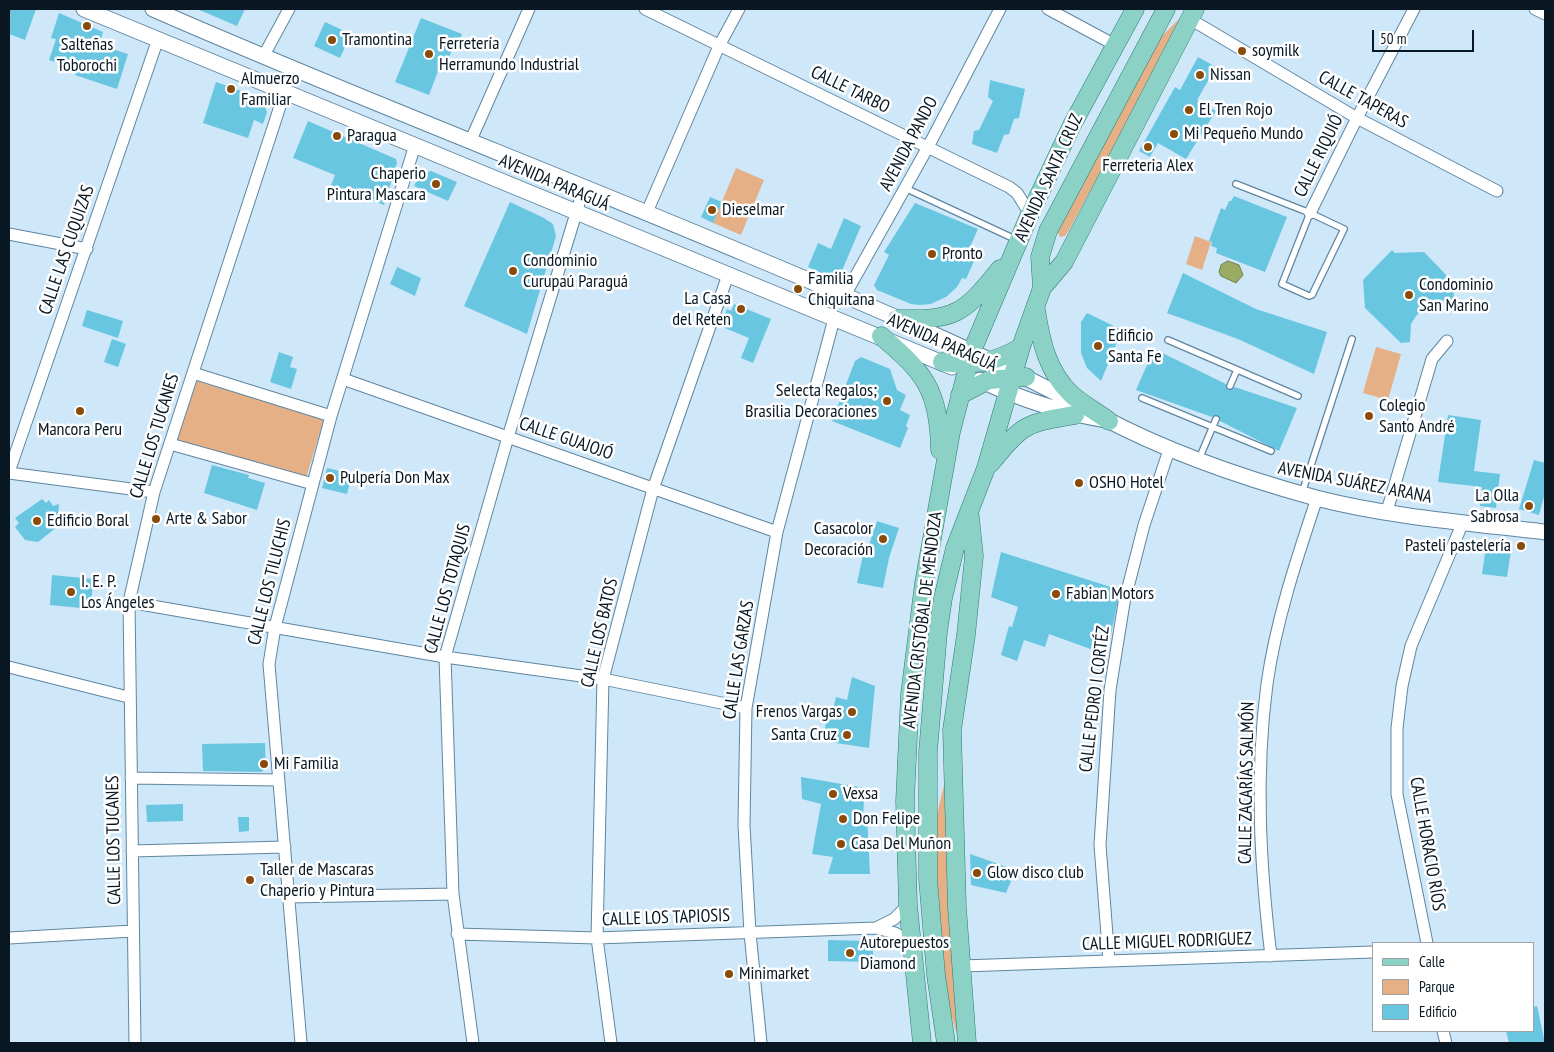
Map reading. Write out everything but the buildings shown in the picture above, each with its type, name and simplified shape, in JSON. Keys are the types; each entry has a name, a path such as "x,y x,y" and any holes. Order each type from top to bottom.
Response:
{"main road":[{"name":"AVENIDA PARAGUÁ","path":"84,9 416,145 834,320 881,336 942,362"},
{"name":"AVENIDA PARAGUÁ","path":"153,9 263,57 647,212 845,295 897,319 969,363 984,382"},
{"name":"AVENIDA SANTA CRUZ","path":"969,363 1030,214 1072,125 1135,9"},
{"name":"AVENIDA SANTA CRUZ","path":"1015,380 1021,348 1042,288 1040,258 1048,231 1166,9"},
{"path":"1150,37 1175,9"},
{"name":"AVENIDA SANTA CRUZ","path":"1042,288 1064,262 1193,14"},
{"path":"897,319 933,320 955,313 972,302 1017,245"},
{"path":"1036,307 1042,344 1048,363 1070,394 1109,421"},
{"path":"881,336 911,361 926,382 935,402 940,430 940,485"},
{"path":"942,362 969,363 993,361 1021,348"},
{"name":"AVENIDA PARAGUÁ","path":"993,361 1015,380"},
{"name":"AVENIDA CRISTÓBAL DE MENDOZA","path":"922,1043 910,942 908,905 905,801 910,694 924,583 940,485 969,363"},
{"path":"960,395 984,382 1015,380"},
{"name":"AVENIDA CRISTÓBAL DE MENDOZA","path":"946,1043 936,975 929,896 927,805 928,752 943,598 955,548 970,514 1015,380"},
{"name":"AVENIDA SUÁREZ ARANA","path":"1015,380 1076,415 1109,421"},
{"name":"AVENIDA SUÁREZ ARANA","path":"1015,380 1199,459 1270,485 1387,511 1545,532"},
{"path":"986,468 1020,429 1036,421 1076,415"},
{"name":"AVENIDA CRISTÓBAL DE MENDOZA","path":"967,1043 957,907 952,730 966,635 973,563 970,514"},
{"path":"927,805 952,730"}],"street":[{"path":"263,57 289,9"},
{"path":"470,142 528,9"},
{"name":"CALLE TARBO","path":"645,9 1009,187 1017,193 1030,214"},
{"path":"647,212 719,46 739,9"},
{"name":"AVENIDA PANDO","path":"845,295 928,147 1000,9"},
{"path":"1048,9 1115,45"},
{"name":"CALLE RIQUIÓ","path":"1310,213 1414,9"},
{"path":"1535,9 1545,14"},
{"name":"CALLE TAPERAS","path":"1193,14 1357,118 1497,191"},
{"name":"CALLE LAS CUQUIZAS","path":"9,472 158,39"},
{"name":"CALLE LOS TUCANES","path":"135,1043 128,697 129,602 154,492 285,91"},
{"name":"CALLE LOS TILUCHIS","path":"301,1043 286,847 269,664 274,627 331,416 416,145"},
{"name":"CALLE LOS TOTAQUIS","path":"473,1043 453,894 445,657 508,437 584,187"},
{"path":"9,234 86,248"},
{"name":"CALLE LOS BATOS","path":"611,1043 597,938 603,679 653,488 728,275"},
{"name":"CALLE LAS GARZAS","path":"761,1043 750,933 744,826 746,708 777,532 834,320"},
{"path":"1387,511 1432,359 1447,341"},
{"path":"193,373 331,416"},
{"name":"CALLE GUAJOJÓ","path":"343,379 777,532"},
{"path":"170,444 313,484"},
{"name":"CALLE PEDRO I CORTÉZ","path":"1109,961 1100,845 1110,690 1124,604 1144,524 1170,447"},
{"path":"9,472 154,492"},
{"name":"CALLE ZACARÍAS SALMÓN","path":"1271,956 1262,879 1261,748 1267,683 1310,495"},
{"name":"CALLE HORACIO RÍOS","path":"1427,942 1397,794 1397,728 1402,686 1411,646 1463,522"},
{"path":"129,602 445,657 603,679 746,708"},
{"path":"9,667 128,697"},
{"path":"131,778 279,780"},
{"path":"132,851 286,847"},
{"path":"290,897 453,894"},
{"name":"CALLE LOS TAPIOSIS","path":"876,928 894,919 908,905"},
{"name":"CALLE LOS TAPIOSIS","path":"457,934 597,938 876,928 895,933 910,942"},
{"path":"9,938 133,931"},
{"name":"CALLE MIGUEL RODRIGUEZ","path":"962,966 1372,952"}],"lane":[{"path":"1236,184 1310,213 1344,229 1312,295 1309,296 1282,284 1310,213"},
{"path":"905,188 1017,245"},
{"path":"1310,495 1352,339"},
{"path":"1168,340 1298,396"},
{"path":"1230,386 1237,370"},
{"path":"1142,398 1271,450"},
{"path":"1199,459 1216,419"}],"green space":[{"path":"1187,11 1069,230 1065,236 1060,237 1058,233 1061,226 1158,40"},
{"path":"736,168 764,180 741,235 713,223"},
{"path":"1195,236 1211,242 1202,270 1186,264"},
{"path":"1376,347 1401,354 1388,400 1363,393"},
{"path":"197,381 324,419 306,478 176,440"},
{"path":"946,776 948,894 958,1038 943,986 934,882 937,815"}],"shaded area":[{"path":"1228,261 1239,265 1243,275 1236,283 1221,276 1219,272 1221,265"}],"place":[{"name":"Salteñas Toborochi","path":"87,26"},
{"name":"Tramontina","path":"332,40"},
{"name":"soymilk","path":"1242,51"},
{"name":"Ferretería Herramundo Industrial","path":"429,54"},
{"name":"Nissan","path":"1200,75"},
{"name":"Almuerzo Familiar","path":"231,89"},
{"name":"El Tren Rojo","path":"1189,110"},
{"name":"Mi Pequeño Mundo","path":"1174,134"},
{"name":"Paragua","path":"337,136"},
{"name":"Ferreteria Alex","path":"1148,147"},
{"name":"Chaperio Pintura Mascara","path":"436,184"},
{"name":"Dieselmar","path":"712,210"},
{"name":"Pronto","path":"932,254"},
{"name":"Condominio Curupaú Paraguá","path":"513,271"},
{"name":"Familia Chiquitana","path":"798,289"},
{"name":"Condominio San Marino","path":"1409,295"},
{"name":"La Casa del Reten","path":"741,309"},
{"name":"Edificio Santa Fe","path":"1098,346"},
{"name":"Selecta Regalos; Brasilia Decoraciones","path":"887,401"},
{"name":"Mancora Peru","path":"80,411"},
{"name":"Colegio Santo André","path":"1369,416"},
{"name":"Pulpería Don Max","path":"330,478"},
{"name":"OSHO Hotel","path":"1079,483"},
{"name":"La Olla Sabrosa","path":"1529,506"},
{"name":"Arte & Sabor","path":"156,519"},
{"name":"Edificio Boral","path":"37,521"},
{"name":"Casacolor Decoración","path":"883,539"},
{"name":"Pasteli pastelería","path":"1521,546"},
{"name":"I. E. P. Los Ángeles","path":"71,592"},
{"name":"Fabian Motors","path":"1056,594"},
{"name":"Frenos Vargas","path":"852,712"},
{"name":"Santa Cruz","path":"847,735"},
{"name":"Mi Familia","path":"264,764"},
{"name":"Vexsa","path":"833,794"},
{"name":"Don Felipe","path":"843,819"},
{"name":"Casa Del Muñon","path":"841,844"},
{"name":"Glow disco club","path":"977,873"},
{"name":"Taller de Mascaras Chaperio y Pintura","path":"250,880"},
{"name":"Autorepuestos Diamond","path":"850,953"},
{"name":"Minimarket","path":"729,974"}]}
